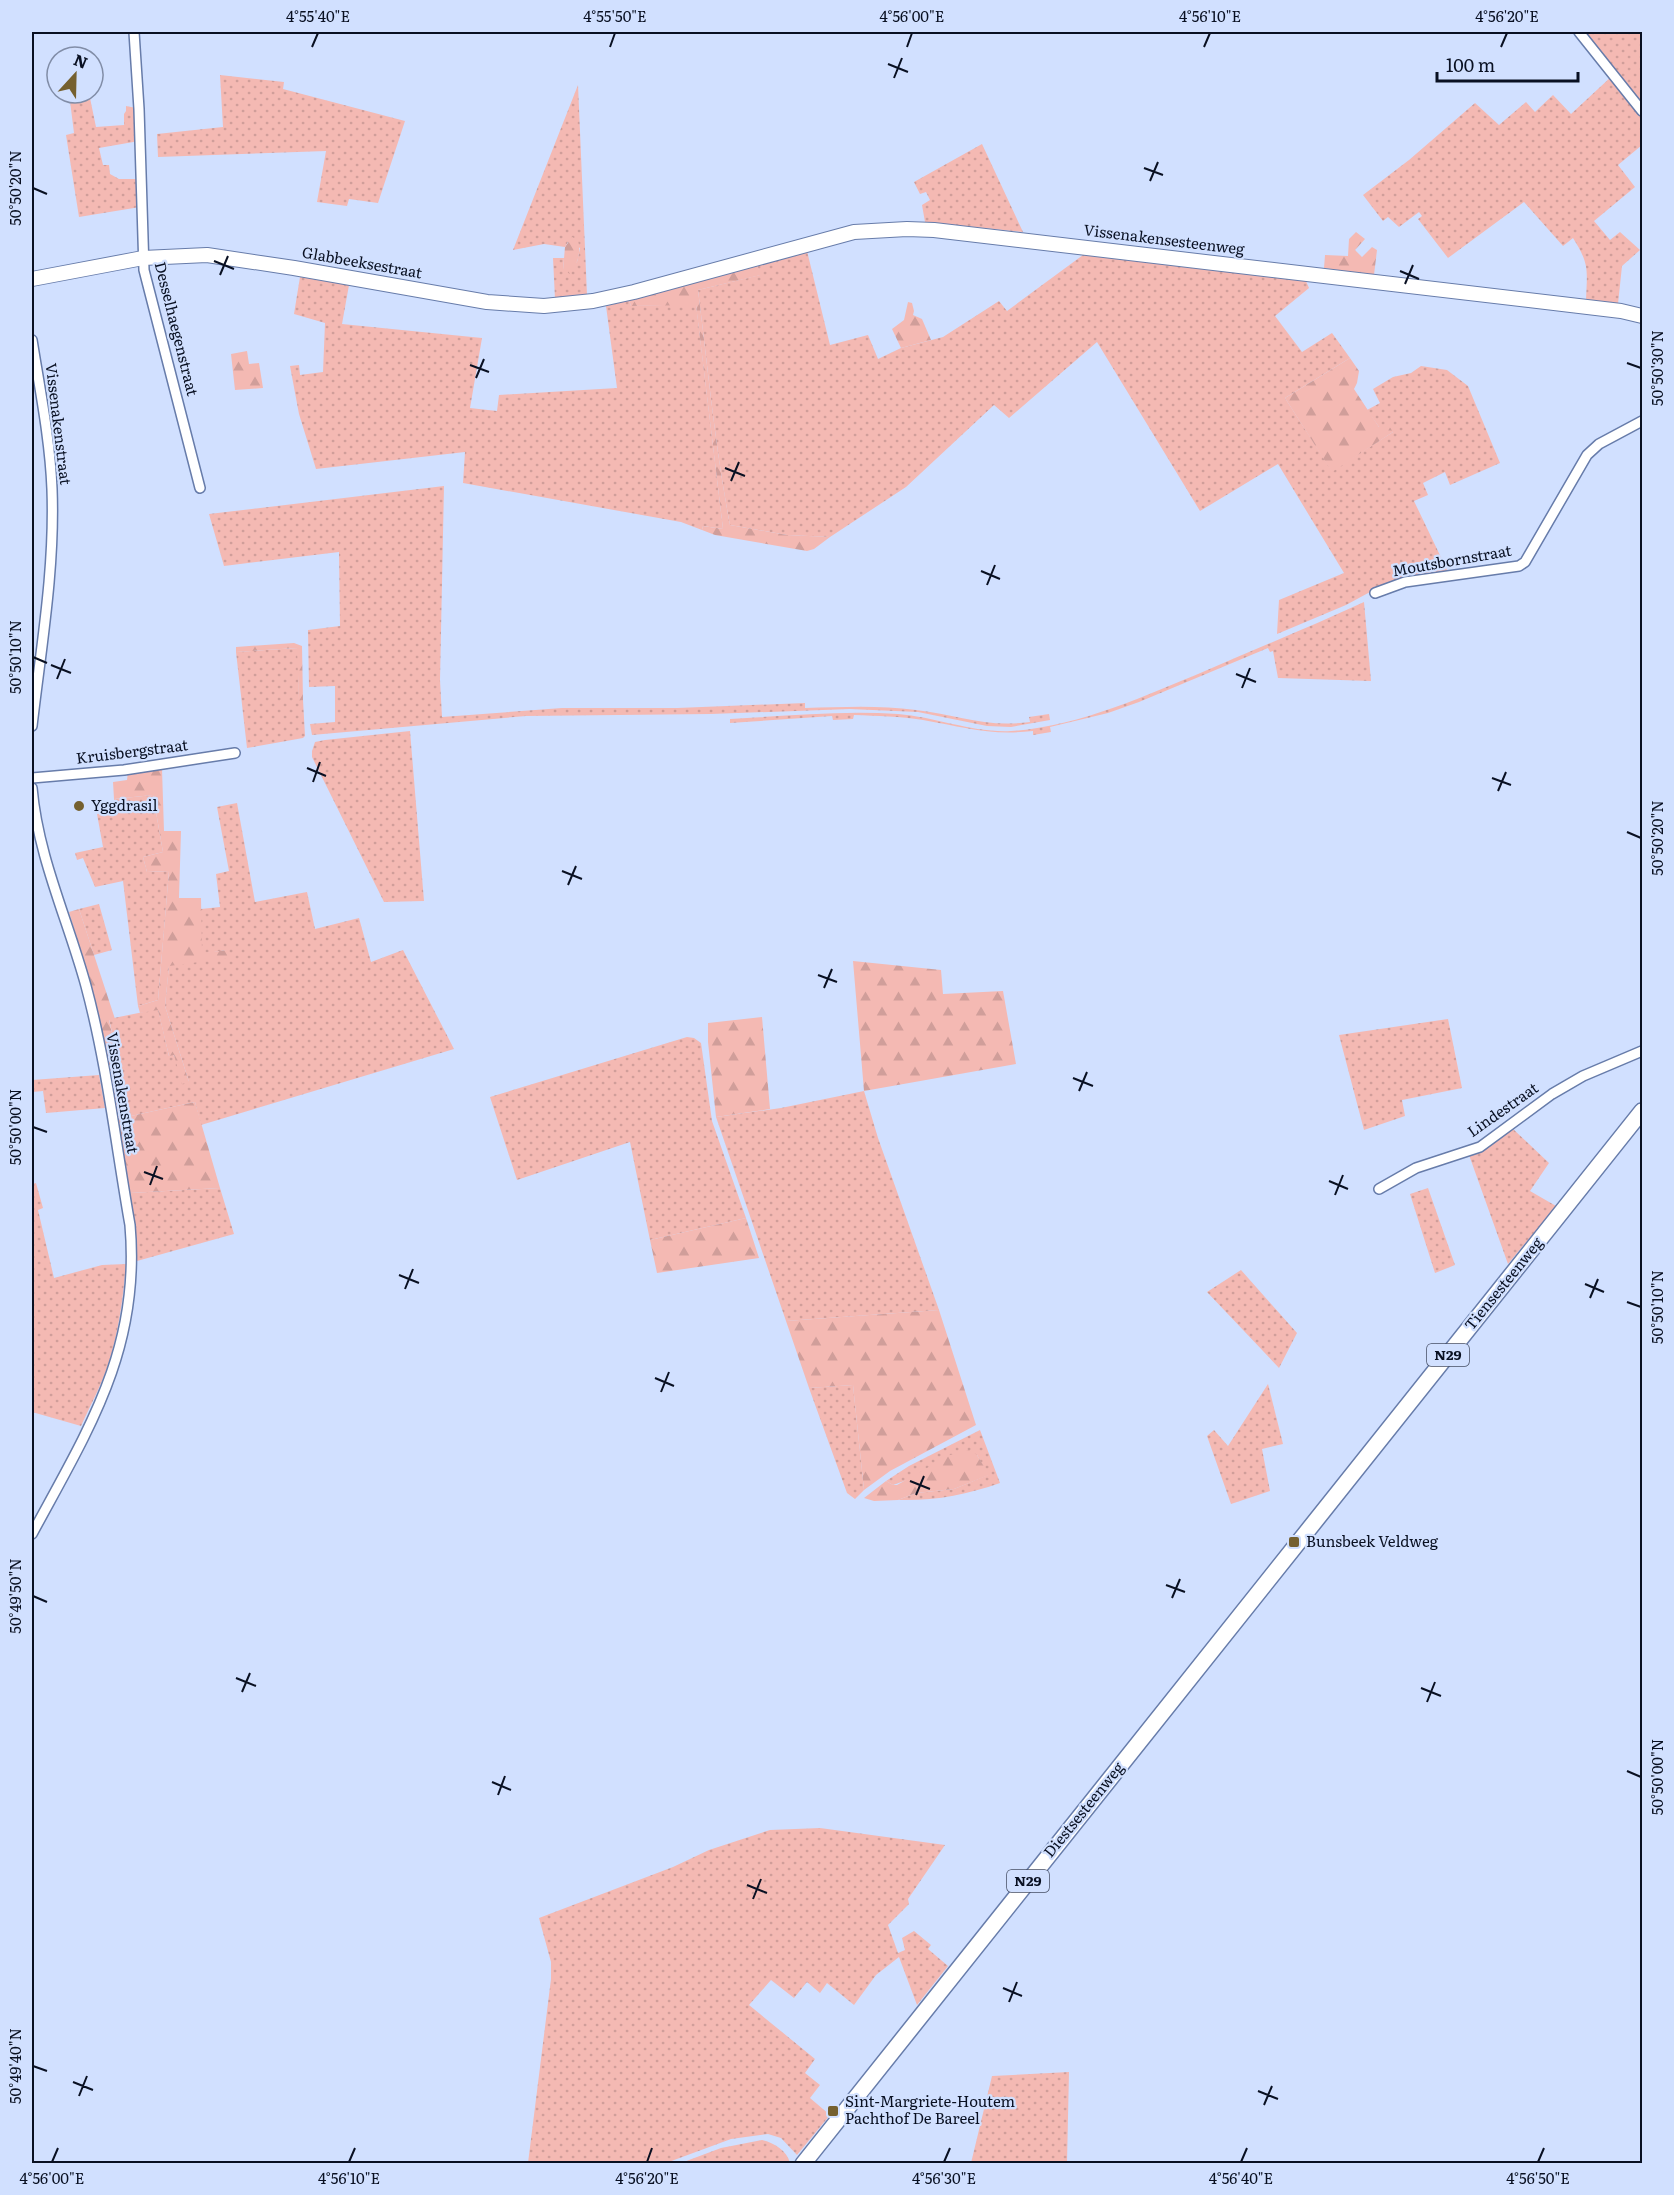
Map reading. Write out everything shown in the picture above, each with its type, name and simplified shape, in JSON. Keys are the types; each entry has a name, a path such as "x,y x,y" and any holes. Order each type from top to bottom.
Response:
{"main road":[{"name":"Tiensesteenweg","path":"1253,1598 1642,1111"},
{"name":"Diestsesteenweg","path":"803,2163 1253,1598"}],"street":[{"name":"Desselhaegenstraat","path":"134,32 139,109 142,258 200,488"},
{"path":"1579,32 1611,69 1642,111"},
{"name":"Vissenakensesteenweg","path":"685,278 854,232 916,229 1597,308 1642,316"},
{"name":"Glabbeeksestraat","path":"32,279 142,258 184,255 231,258 476,300 544,306 599,300 685,278"},
{"name":"Vissenakenstraat","path":"32,340 50,456 53,526 32,726"},
{"name":"Moutsbornstraat","path":"1376,593 1405,582 1520,566 1525,562 1587,455 1599,444 1642,421"},
{"name":"Kruisbergstraat","path":"32,778 124,770 235,753"},
{"name":"Vissenakenstraat","path":"32,788 36,826 43,855 66,920 92,1012 130,1225 132,1253 128,1309 118,1358 100,1405 32,1534"},
{"name":"Lindestraat","path":"1379,1189 1416,1168 1480,1147 1552,1094 1583,1076 1642,1052"}],"green space":[{"path":"1583,32 1642,32 1642,103"},
{"path":"220,75 284,82 283,89 405,121 378,203 349,199 347,206 317,202 326,151 158,157 157,134 223,127"},
{"path":"1612,76 1642,117 1642,145 1618,165 1635,187 1594,221 1610,240 1620,232 1640,250 1622,266 1618,304 1586,301 1585,262 1573,238 1563,246 1524,202 1448,258 1418,219 1422,216 1419,212 1399,227 1388,217 1383,221 1363,195 1409,160 1475,103 1499,125 1526,102 1535,112 1553,95 1571,114"},
{"path":"578,85 587,295 555,299 553,258 564,258 563,270 577,262 580,248 568,242 565,247 544,244 513,250"},
{"path":"70,105 91,105 96,127 124,125 126,106 136,108 139,141 99,148 103,165 109,165 110,174 119,179 139,179 140,207 79,217 66,135 74,133"},
{"path":"982,144 1023,232 925,222 922,205 930,200 926,192 920,194 914,182"},
{"path":"1356,232 1365,239 1355,250 1362,257 1372,247 1377,250 1374,275 1324,268 1325,255 1348,256 1349,239"},
{"path":"572,237 578,240 579,253 570,274 563,270 565,247"},
{"path":"807,251 830,345 868,335 878,359 901,348 943,337 999,301 1007,311 1083,255 1306,281 1309,288 1275,316 1302,352 1332,333 1350,358 1285,398 1332,471 1393,432 1379,427 1367,410 1380,403 1373,389 1393,377 1411,373 1421,366 1447,370 1468,386 1500,463 1450,485 1445,472 1423,483 1428,495 1414,501 1448,572 1383,585 1346,605 1277,634 1279,600 1344,573 1278,464 1200,511 1097,342 1009,418 994,405 906,487 830,537 787,535 730,525 716,437 698,290 760,275 757,265"},
{"path":"757,265 761,275 698,290 716,437 730,525 787,535 830,537 814,549 807,551 715,535 702,530 703,526 723,529 696,305 631,306 629,300"},
{"path":"300,277 349,285 342,324 482,338 470,408 497,411 499,395 617,388 606,306 629,300 631,306 696,304 723,529 703,526 702,530 681,522 463,483 465,452 316,469 299,414 290,366 299,365 300,375 323,372 325,323 294,314"},
{"path":"908,302 912,303 913,315 922,319 931,340 901,348 892,329 904,320"},
{"path":"247,351 249,364 259,363 263,388 235,390 231,354"},
{"path":"1350,358 1359,371 1354,389 1379,427 1387,423 1393,432 1332,472 1285,398"},
{"path":"444,486 440,680 442,717 562,708 677,708 805,703 805,708 902,708 1000,723 1030,722 1029,717 1049,714 1050,720 1011,727 987,726 918,712 850,709 711,714 526,716 312,735 310,724 335,722 335,686 309,687 308,630 340,626 339,552 224,566 209,514"},
{"path":"1364,602 1371,681 1278,678 1273,651 1270,652 1268,648 1139,702 1108,713 1050,727 1051,732 1033,735 1033,731 990,732 914,719 880,716 854,715 853,719 833,720 832,716 730,723 730,719 877,713 912,716 983,730 1011,731 1036,728 1086,717 1135,700"},
{"path":"294,643 302,646 303,700 299,701 297,648 236,652 236,647"},
{"path":"298,648 299,700 303,700 305,736 247,748 236,652"},
{"path":"410,731 424,901 384,902 312,757 312,751 315,742"},
{"path":"162,769 164,831 181,831 179,898 201,898 202,953 228,950 229,958 169,966 165,1006 189,1082 182,1084 174,1055 169,1056 158,1010 140,1013 138,1006 158,1000 169,871 147,872 143,857 163,852 153,795 114,799 113,782 127,780 128,772"},
{"path":"153,795 163,852 143,857 147,872 169,871 158,1000 138,1006 123,881 95,887 83,858 77,860 75,853 103,847 97,814 116,810 114,799"},
{"path":"237,803 255,902 307,892 315,929 359,918 371,962 403,950 454,1049 201,1125 195,1102 131,1116 109,1019 158,1009 169,1056 173,1054 189,1082 165,1006 169,965 227,950 201,954 201,909 220,907 216,874 229,871 217,807"},
{"path":"99,904 112,950 94,955 79,909"},
{"path":"79,909 115,1019 109,1020 131,1116 195,1102 220,1188 130,1193 94,996 69,912"},
{"path":"853,961 941,970 943,994 1003,991 1016,1064 864,1091"},
{"path":"762,1017 770,1109 716,1117 708,1023"},
{"path":"1448,1019 1462,1088 1402,1100 1405,1116 1364,1130 1339,1035"},
{"path":"687,1037 694,1038 701,1043 712,1121 746,1218 650,1240 630,1142 517,1180 490,1097"},
{"path":"99,1075 105,1108 46,1113 43,1091 32,1092 32,1080"},
{"path":"864,1091 878,1138 939,1310 786,1321 716,1117 781,1108"},
{"path":"1512,1128 1549,1163 1530,1191 1556,1206 1508,1264 1469,1155 1497,1141"},
{"path":"36,1183 43,1208 38,1210 54,1278 102,1265 126,1264 120,1315 112,1353 81,1426 32,1412 32,1184"},
{"path":"220,1188 234,1234 137,1261 130,1193"},
{"path":"1428,1188 1455,1265 1435,1273 1410,1194"},
{"path":"746,1218 759,1258 657,1273 650,1240"},
{"path":"1241,1270 1297,1333 1279,1368 1207,1292"},
{"path":"939,1310 976,1425 890,1471 864,1490 853,1385 809,1388 786,1321"},
{"path":"1268,1384 1283,1444 1262,1449 1270,1491 1231,1504 1207,1436 1214,1430 1228,1446"},
{"path":"853,1385 864,1490 855,1499 847,1493 809,1388"},
{"path":"980,1430 1000,1483 950,1496 898,1500 916,1493 954,1489 988,1475 977,1455 893,1485 886,1481 909,1466"},
{"path":"970,1450 977,1455 989,1475 954,1489 916,1493 898,1500 874,1501 864,1498 886,1481 897,1485 950,1455"},
{"path":"820,1828 945,1845 908,1899 909,1904 888,1925 898,1953 905,1950 902,1938 914,1931 931,1945 928,1949 948,1966 917,2005 899,1957 876,1975 854,2005 827,1983 820,1993 807,1982 794,1998 771,1980 749,2005 815,2059 805,2073 820,2085 810,2098 830,2115 797,2155 781,2138 768,2134 731,2139 666,2163 528,2163 551,1979 551,1962 539,1918 673,1867 709,1850 770,1830"},
{"path":"1069,2072 1067,2163 971,2163 992,2076"},
{"path":"762,2140 780,2148 790,2163 681,2163 721,2148"}],"place":[{"name":"Yggdrasil","path":"79,806"},
{"name":"Bunsbeek Veldweg","path":"1294,1542"},
{"name":"Sint-Margriete-Houtem Pachthof De Bareel","path":"833,2111"}]}
